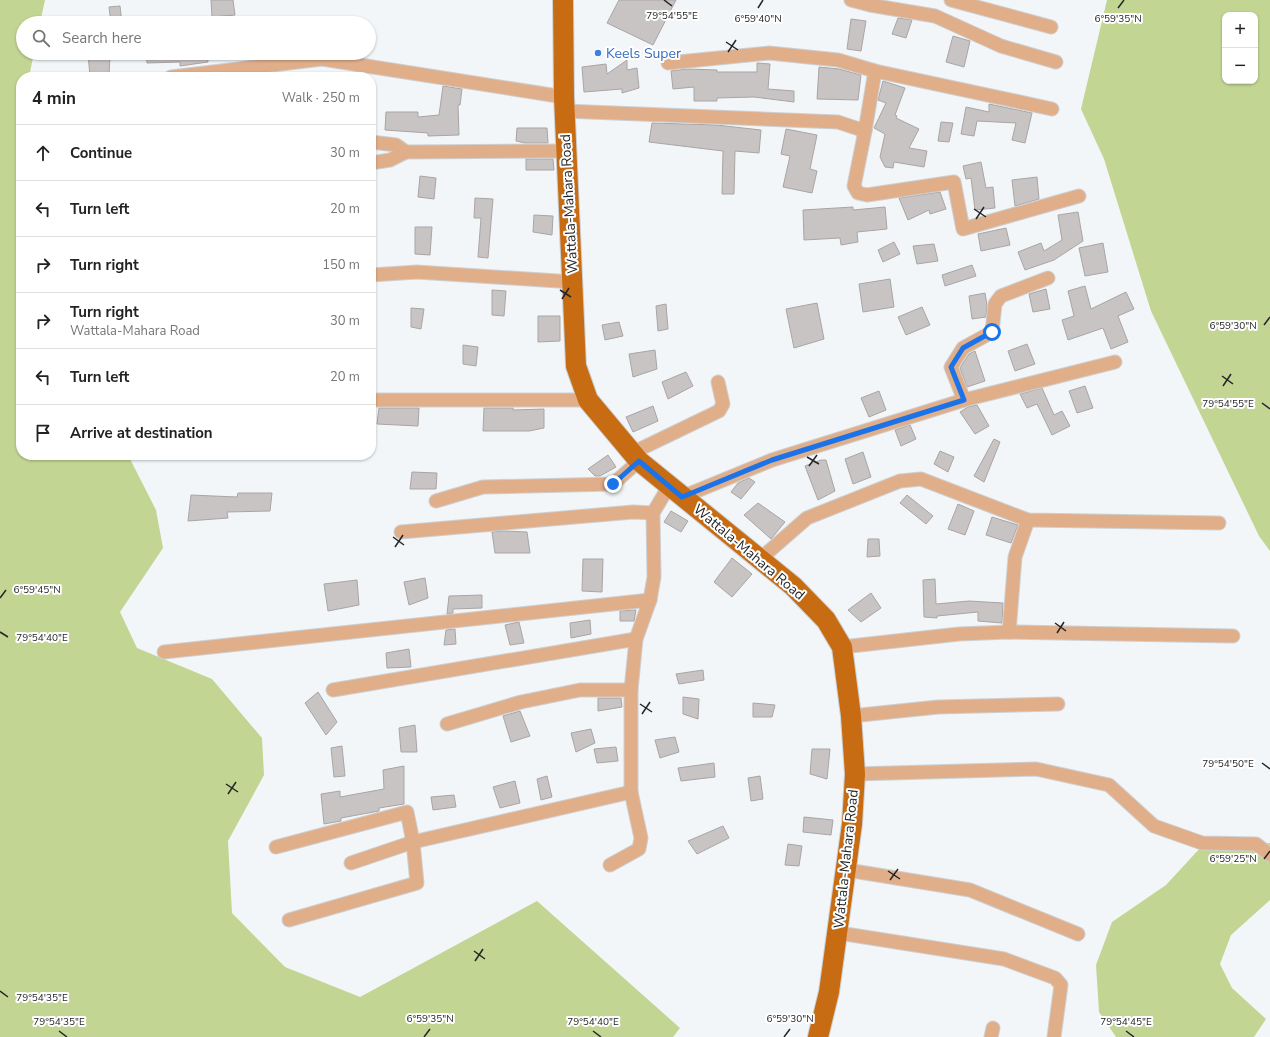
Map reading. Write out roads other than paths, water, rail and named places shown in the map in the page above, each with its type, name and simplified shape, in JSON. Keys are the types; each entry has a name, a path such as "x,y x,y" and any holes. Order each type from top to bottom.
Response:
{"main road":[{"name":"Wattala-Mahara Road","path":"563,0 564,104 576,366 588,400 635,457 793,586 826,620 842,647 851,716 855,774 852,824 830,992 818,1037"}],"street":[{"path":"851,0 870,5 935,16 1001,46 1056,62"},
{"path":"951,0 1051,27"},
{"path":"668,63 769,53 838,60 875,71 1052,109"},
{"path":"213,72 314,60"},
{"path":"327,60 564,104 838,122 865,131"},
{"path":"875,71 854,186 858,192 867,194 954,182 963,229 1079,196"},
{"path":"376,143 396,145 406,152"},
{"path":"376,162 390,160 406,152 567,151"},
{"path":"376,267 390,273"},
{"path":"376,274 417,272 572,282"},
{"path":"964,400 951,367 963,348 992,332 996,304 1001,296 1048,278"},
{"path":"610,865 639,849 641,838 631,792 630,690 636,639 650,600 654,578 653,513 675,491 964,400 1115,362"},
{"path":"436,501 483,487 613,484 635,457 719,410 723,404 718,382"},
{"path":"376,400 588,400"},
{"path":"760,559 807,518 900,481 921,479 1028,520 1219,523"},
{"path":"401,532 633,512 653,513"},
{"path":"1009,632 1015,557 1028,520"},
{"path":"164,652 650,600"},
{"path":"842,647 960,634 1009,632 1233,636"},
{"path":"333,690 636,639"},
{"path":"447,724 521,702 580,690 630,690"},
{"path":"851,716 938,706 1058,704"},
{"path":"855,774 1036,769 1109,785 1154,826 1202,843 1256,844 1270,855"},
{"path":"351,863 413,842 631,792"},
{"path":"276,847 407,812 413,842 417,883 289,920"},
{"path":"847,870 970,890 1078,934"},
{"path":"838,932 1004,959 1055,978 1061,985 1054,1037"}],"place":[{"name":"Keels Super","path":"598,53"}]}
